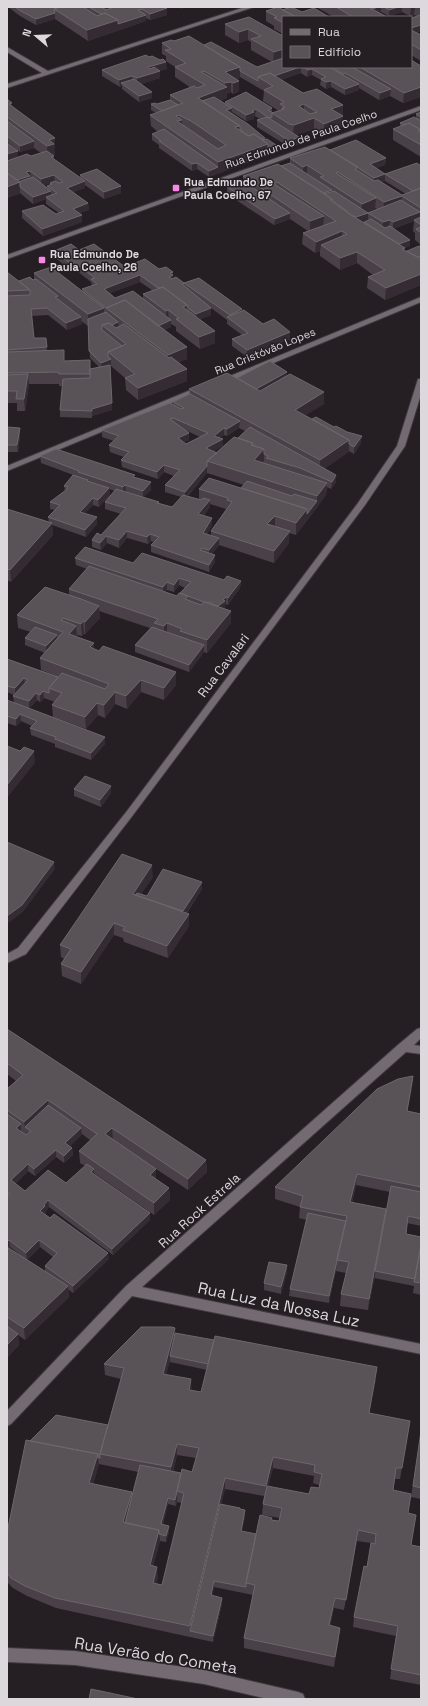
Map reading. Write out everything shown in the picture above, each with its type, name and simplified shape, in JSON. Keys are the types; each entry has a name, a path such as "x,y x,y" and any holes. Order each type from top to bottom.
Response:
{"street":[{"path":"7,86 251,7"},
{"path":"7,49 47,73"},
{"name":"Rua Edmundo de Paula Coelho","path":"7,256 421,108"},
{"name":"Rua Cristóvão Lopes","path":"7,469 420,301"},
{"name":"Rua Cavalari","path":"7,959 22,951 130,813 361,505 401,446 421,381"},
{"name":"Rua Rock Estrela","path":"7,1420 130,1290 421,1032"},
{"path":"403,1047 421,1050"},
{"name":"Rua Luz da Nossa Luz","path":"130,1290 421,1349"},
{"name":"Rua Verão do Cometa","path":"7,1655 75,1658 204,1677 298,1699"}],"building":[{"path":"15,7 60,7 54,9 55,13 36,19"},
{"path":"60,7 83,7 97,16 105,13 118,20 87,30 54,9"},
{"path":"89,7 101,7 106,10 114,7 167,8 150,14 142,9 138,10 146,15 118,24 118,20 105,13 101,14"},
{"path":"278,7 294,16 282,16 282,22 274,18 277,17 266,11"},
{"path":"291,7 302,12 314,8 327,16 294,16 282,10"},
{"path":"336,7 368,7 385,16 351,16"},
{"path":"384,7 398,7 389,10"},
{"path":"420,15 421,25 412,28 412,18"},
{"path":"249,17 282,35 282,49 274,52 251,39 261,36 248,29 239,32 225,24"},
{"path":"412,30 421,35 421,50 412,45"},
{"path":"189,36 240,67 225,72 239,81 233,83 225,83 204,71 201,72 227,87 198,98 240,126 235,127 248,136 254,134 268,144 218,162 150,115 183,103 170,95 194,86 197,88 205,85 175,67 186,63 165,50 171,49 162,43 171,40 174,41","holes":["179,115 191,121 226,145 218,149 177,121 182,120 176,116"]},
{"path":"211,42 257,67 282,58 282,68 297,68 274,76 270,73 258,77 258,81 240,71 240,67 204,45"},
{"path":"146,55 160,60 163,59 166,62 148,67 150,69 154,67 160,71 137,78 132,76 119,80 102,70"},
{"path":"412,61 421,66 421,87 404,93 362,68 412,68"},
{"path":"304,68 331,68 359,84 345,89 331,81 326,82 321,79 326,77 312,69 308,70"},
{"path":"334,68 354,68 391,89 380,93 345,73 343,74"},
{"path":"270,73 303,93 317,89 343,105 331,109 343,116 324,124 314,118 294,125 289,124 272,113 284,109 282,108 285,107 280,104 284,102 264,90 273,86 258,77","holes":["304,104 317,112 310,114 299,106"]},
{"path":"134,79 152,92 139,96 121,83"},
{"path":"246,92 272,108 268,110 273,113 272,117 269,118 256,109 252,111 254,112 246,115 225,102"},
{"path":"214,97 232,108 226,110 248,124 265,138 261,139 254,134 249,136 240,130 240,126 202,101"},
{"path":"7,99 12,103 9,104 55,138 49,140 54,144 47,146 7,117"},
{"path":"170,100 178,105 162,111 151,104 157,104"},
{"path":"421,112 421,117 416,114"},
{"path":"267,117 299,137 289,141 257,120"},
{"path":"414,117 421,121 421,130 409,123 404,125 400,123"},
{"path":"7,121 34,141 20,146 7,136"},
{"path":"409,123 421,130 418,131 421,133 421,145 393,129"},
{"path":"164,129 218,167 209,171 197,163 192,164 159,141 161,141 152,134"},
{"path":"267,139 276,145 268,148 268,144 262,140"},
{"path":"356,140 386,158 370,164 385,174 374,178 330,150"},
{"path":"7,143 18,151 7,154"},
{"path":"325,147 358,167 355,169 374,181 378,180 402,195 421,188 421,208 402,196 384,202 338,172 336,173 376,198 362,204 320,177 324,176 307,165 303,167 290,158"},
{"path":"47,151 54,156 51,157 85,181 67,188 88,203 73,209 82,215 42,229 22,211 43,205 56,214 64,211 46,197 57,193 47,186 52,184 50,183 55,181 59,183 63,182 54,175 41,179 30,171 26,172 30,176 17,180 7,173 7,161 27,154 31,156"},
{"path":"290,163 332,190 324,193 281,166"},
{"path":"417,163 421,166 421,188 413,191 385,174"},
{"path":"278,164 332,199 330,200 351,215 405,248 402,249 421,259 421,274 386,288 368,277 385,270 357,252 340,258 321,245 347,234 342,231 316,242 303,233 336,221 277,182 274,184 324,216 310,221 243,176"},
{"path":"97,169 121,186 104,192 80,175"},
{"path":"7,173 20,182 7,187"},
{"path":"33,177 51,191 33,197 20,187 20,182 18,182"},
{"path":"243,181 290,213 275,219 227,187"},
{"path":"334,191 368,213 356,217 351,215 324,194"},
{"path":"401,200 420,212 393,222 390,220 383,222 368,213"},
{"path":"421,217 421,225 414,220"},
{"path":"371,219 385,228 390,226 410,240 399,244 364,222"},
{"path":"421,227 421,233 416,229"},
{"path":"71,244 79,250 94,244 125,267 145,259 159,269 166,267 173,272 170,273 173,275 169,277 172,279 176,277 184,283 182,284 211,308 196,314 187,307 187,305 163,287 158,288 140,275 104,289 115,298 133,291 171,320 158,326 125,300 106,308 82,289 97,284 91,279 95,278 75,263 71,264 54,251"},
{"path":"419,246 421,247 421,256 418,257 407,251"},
{"path":"51,267 104,308 88,314 34,273"},
{"path":"7,272 30,290 7,291"},
{"path":"30,277 33,280 36,279 58,296 55,297 81,317 66,323 47,308 31,309 34,338 46,338 47,347 7,350 7,296 30,295 30,290 19,281"},
{"path":"199,278 242,309 230,315 184,283"},
{"path":"163,287 187,305 183,307 215,331 199,337 176,319 179,318 168,310 166,311 143,294"},
{"path":"125,300 187,347 168,355 106,308"},
{"path":"244,310 263,324 274,319 290,332 247,350 232,339 248,333 227,317"},
{"path":"106,312 118,322 112,325 109,323 102,325 101,329 122,346 108,352 108,357 111,359 101,363 89,351 88,319"},
{"path":"109,323 116,328 124,324 169,358 171,357 187,369 138,388 125,378 135,374 108,352 126,344 102,325"},
{"path":"64,350 64,361 90,360 90,374 59,374 58,372 7,373 7,352"},
{"path":"270,361 287,372 256,389 237,378"},
{"path":"110,365 112,403 92,409 92,411 60,410 63,379 90,378 90,369"},
{"path":"227,373 260,391 290,374 324,392 295,410 349,440 320,460 189,389"},
{"path":"28,374 24,399 16,399 17,391 7,391 7,375"},
{"path":"190,394 240,421 227,429 224,428 214,436 223,439 206,448 217,453 207,461 207,466 185,492 165,485 180,470 164,465 157,472 121,460 129,452 109,445 119,436 102,430 170,403 181,409 184,408 173,402","holes":["173,418 208,433 186,444 178,438 189,433 170,419"]},
{"path":"316,417 334,427 336,426 347,432 362,436 354,447 349,444 349,440 312,419"},
{"path":"7,427 20,428 17,445 7,445"},
{"path":"250,427 336,475 332,482 300,468 266,458 268,456 264,454 264,449 252,445 253,443 238,438"},
{"path":"234,437 253,443 251,445 264,449 254,460 327,483 317,496 207,461"},
{"path":"56,449 135,475 133,477 151,482 143,491 125,485 123,487 78,472 79,471 40,456"},
{"path":"73,475 109,488 98,500 93,498 80,512 97,517 85,530 48,517 60,505 50,502 66,490 68,487 64,486"},
{"path":"209,478 307,509 296,523 275,516 267,524 290,531 274,551 211,531 232,502 227,500 228,498 199,489"},
{"path":"247,481 292,496 294,494 317,501 307,514 307,509 241,488"},
{"path":"116,489 172,507 183,495 201,500 203,498 210,500 198,514 212,518 203,533 219,538 209,550 202,548 200,550 215,555 209,565 151,545 159,537 150,534 147,537 127,531 119,540 106,536 100,543 92,540 97,533 101,535 126,508 105,502"},
{"path":"7,509 52,523 10,570 7,569"},
{"path":"85,547 133,563 142,553 224,580 227,576 241,581 228,598 226,597 223,600 225,601 218,606 180,593 191,582 179,578 174,585 167,582 163,587 75,558"},
{"path":"89,566 177,596 179,593 188,596 185,599 201,605 204,602 231,611 207,640 180,631 182,629 167,623 164,626 154,623 158,619 69,589"},
{"path":"45,587 99,606 85,622 83,621 81,624 63,618 61,620 76,626 69,634 94,643 90,647 99,651 103,646 176,672 164,688 141,680 126,696 115,692 104,705 97,703 85,717 52,705 62,693 49,688 62,673 105,689 109,684 40,658 63,632 17,615"},
{"path":"35,627 57,635 46,646 25,638"},
{"path":"152,627 204,645 189,665 135,645"},
{"path":"7,659 58,677 49,688 49,693 43,691 40,695 36,693 29,701 13,696 28,680 24,678 15,688 7,686"},
{"path":"7,700 105,737 91,753 55,739 56,737 30,728 37,721 20,714 16,719 7,716"},
{"path":"7,746 20,751 24,747 34,751 7,785"},
{"path":"85,776 111,786 100,800 74,789"},
{"path":"7,842 54,862 22,905 7,916"},
{"path":"122,854 152,865 133,894 189,914 167,946 123,930 125,927 114,923 81,972 61,964 71,949 60,945"},
{"path":"163,869 202,882 183,911 135,895 137,893 147,896"},
{"path":"7,1029 206,1160 188,1179 112,1128 105,1134 156,1169 150,1175 169,1188 154,1203 79,1151 97,1134 48,1100 24,1122 7,1110 7,1089 23,1075 7,1063"},
{"path":"413,1076 407,1111 421,1114 421,1187 357,1174 350,1202 386,1209 369,1299 341,1294 349,1262 337,1260 337,1258 347,1216 300,1207 303,1196 275,1187 377,1089 398,1079"},
{"path":"48,1105 81,1128 65,1143 72,1148 64,1156 56,1150 34,1169 28,1164 11,1180 25,1191 48,1170 66,1183 87,1164 94,1169 91,1172 150,1213 112,1249 48,1200 40,1211 50,1218 54,1214 108,1253 73,1286 45,1266 57,1253 39,1240 26,1253 9,1240 7,1242 7,1197 10,1194 7,1192 7,1114 21,1124 16,1128 26,1135 31,1131 25,1127"},
{"path":"391,1186 421,1192 421,1219 408,1216 406,1234 421,1237 415,1279 375,1271"},
{"path":"308,1213 346,1221 329,1296 290,1289"},
{"path":"421,1245 421,1283 414,1282"},
{"path":"7,1247 68,1286 24,1328 7,1317"},
{"path":"269,1262 287,1265 281,1287 264,1283"},
{"path":"7,1326 18,1334 7,1345"},
{"path":"141,1327 175,1328 163,1374 191,1379 189,1390 201,1392 215,1336 377,1367 369,1413 410,1421 402,1468 396,1468 393,1490 411,1494 408,1513 416,1515 411,1545 421,1547 421,1675 391,1669 398,1626 354,1617 364,1566 367,1567 371,1543 375,1544 376,1534 358,1530 346,1600 335,1598 329,1625 340,1628 335,1657 244,1638 255,1585 246,1583 260,1515 272,1518 271,1520 279,1521 282,1508 263,1504 267,1486 309,1494 311,1487 319,1488 322,1474 314,1472 315,1465 273,1457 266,1486 225,1478 190,1626 55,1598 25,1586 11,1578 7,1573 7,1533 26,1440 98,1454 89,1483 132,1492 123,1522 159,1530 150,1565 157,1567 153,1583 162,1585 184,1493 177,1491 182,1469 192,1472 199,1448 177,1444 171,1467 100,1454 124,1368 104,1364"},
{"path":"175,1333 214,1340 208,1364 170,1356"},
{"path":"56,1415 108,1425 100,1458 98,1458 98,1454 30,1441"},
{"path":"421,1431 421,1488 413,1486"},
{"path":"140,1465 181,1473 175,1500 168,1498 161,1524 169,1526 166,1536 159,1534 159,1530 125,1523"},
{"path":"220,1504 245,1510 241,1531 256,1534 246,1587 214,1581 211,1595 222,1598 213,1636 190,1631"},
{"path":"91,1689 138,1699 89,1699"}],"place":[{"name":"Rua Edmundo De Paula Coelho, 67","path":"176,188"},
{"name":"Rua Edmundo De Paula Coelho, 26","path":"42,260"}]}
